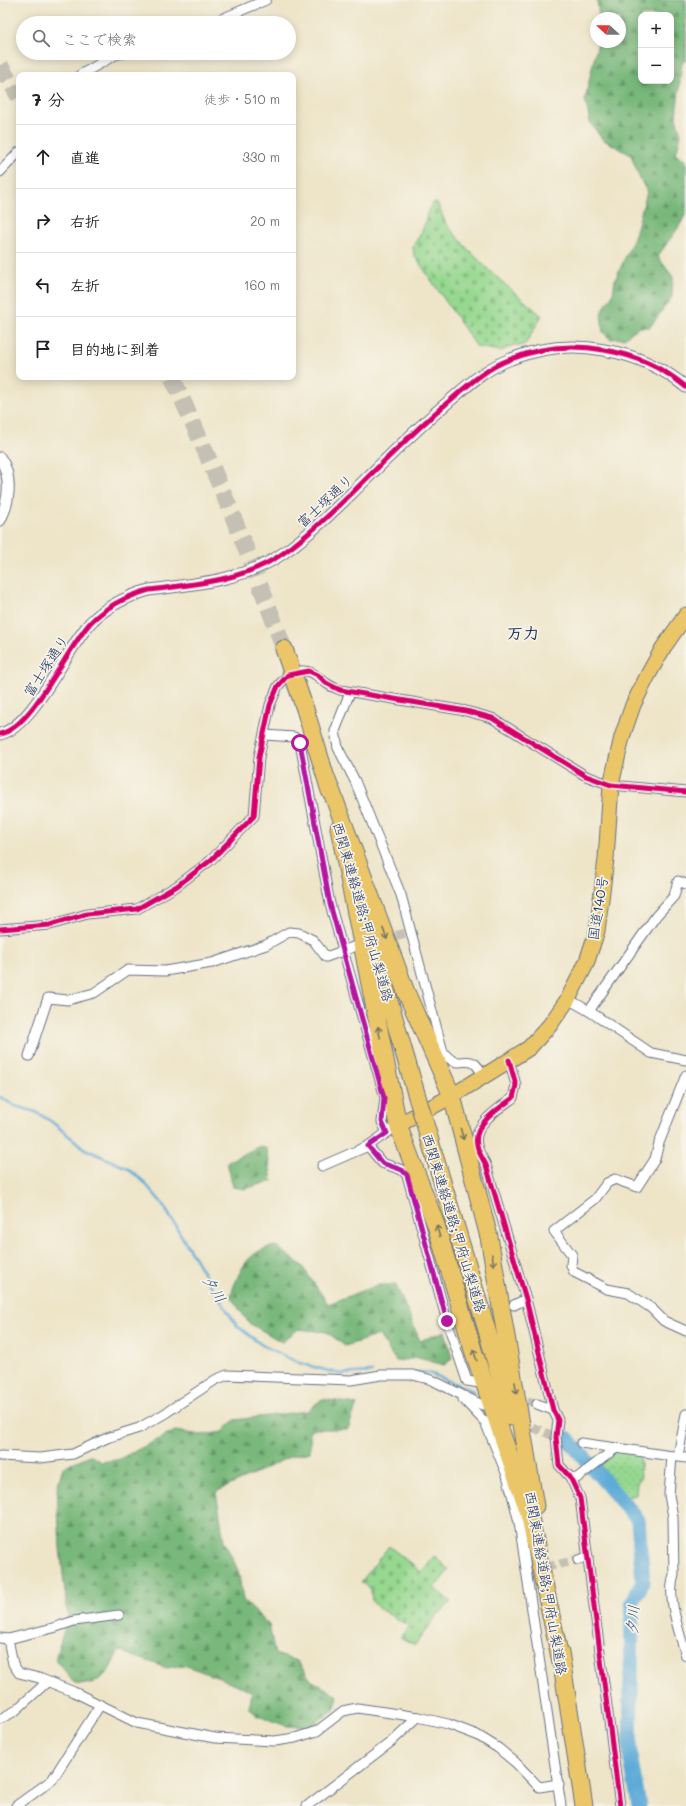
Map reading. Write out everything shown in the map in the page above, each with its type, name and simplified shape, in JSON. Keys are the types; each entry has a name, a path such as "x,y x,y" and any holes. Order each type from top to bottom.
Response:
{"highway":[{"name":"国道140号","path":"393,1129 452,1096 529,1048 550,1025 568,999 586,964 597,931 607,843 611,785 622,737 633,705 662,648 686,615"},
{"name":"西関東連絡道路;甲府山梨道路","path":"284,649 327,779 339,828 434,1158 486,1327 518,1442 537,1520 584,1806"},
{"path":"327,779 406,992 452,1096 489,1237 537,1520"},
{"path":"339,828 393,1129 436,1225 474,1352 528,1513 561,1662"}],"street":[{"path":"228,16 266,0"},
{"path":"85,72 106,60"},
{"path":"0,172 16,155"},
{"name":"富士塚通り","path":"0,734 7,732 25,719 73,645 92,621 104,611 138,593 231,577 280,555 309,534 424,423 478,377 505,362 526,354 552,348 574,346 596,348 618,352 638,358 659,368 686,387"},
{"path":"0,458 6,470 9,487 7,502 0,520"},
{"path":"301,671 309,671 318,675 326,683 340,690 466,711 492,718 586,776 611,785 686,792"},
{"path":"0,929 50,925 87,914 137,909 177,886 211,860 254,816 259,757 265,735 270,705 278,686 288,675"},
{"path":"350,692 335,731 338,748 355,782 401,895 443,1052 454,1062 461,1063 469,1061 475,1064 484,1075"},
{"path":"265,735 294,737 300,743 330,904 384,1098 382,1122 393,1129 368,1146 322,1166"},
{"path":"589,1010 656,916 674,896 678,881 686,884"},
{"path":"29,1056 48,998 68,1000 94,993 128,970 165,971 205,964 266,944 289,932 299,933 313,940 326,957 356,946"},
{"path":"568,999 589,1010 651,1053 686,1060"},
{"path":"509,1060 510,1069 513,1073 516,1085 513,1098 493,1114 479,1128 476,1136 476,1145 486,1166 526,1299 553,1410 558,1420 556,1437 559,1464 570,1477 580,1498 620,1806"},
{"path":"686,1075 659,1143 655,1159 636,1187 615,1179 608,1183 595,1199 554,1231 572,1255 571,1265 574,1272 607,1289 628,1293 651,1308 664,1322 686,1331"},
{"path":"368,1146 382,1163 402,1170 407,1175 467,1381 480,1383"},
{"path":"514,1305 526,1299"},
{"path":"0,1456 40,1458 73,1454 107,1438 139,1428 164,1414 226,1374 351,1380 381,1375 413,1375 432,1380 482,1405"},
{"path":"458,1394 485,1422 507,1475 519,1522 529,1571 561,1806"},
{"path":"536,1404 553,1410"},
{"path":"686,1414 679,1457 669,1495 673,1517 674,1575 671,1584 672,1600 686,1656"},
{"path":"581,1443 679,1457"},
{"path":"570,1477 577,1478 616,1448"},
{"path":"578,1560 588,1557"},
{"path":"119,1615 74,1621 53,1628 4,1638 13,1664 19,1673 74,1692 137,1723 214,1738 250,1741 275,1741 295,1738 317,1731 344,1711 356,1708 418,1717 448,1724 477,1735 498,1748 516,1763 539,1787 559,1784"},
{"path":"0,1718 15,1711 47,1682"},
{"path":"16,1806 52,1780 100,1705"},
{"path":"308,1806 391,1742 418,1717"}],"green space":[{"path":"597,0 686,0 686,60 682,63 676,117 681,134 676,154 686,160 686,212 681,224 658,257 673,277 672,297 650,327 639,327 624,338 610,339 603,332 601,313 613,294 615,280 634,238 647,192 640,179 631,155 602,139 590,122 585,99 597,48 626,48 626,12 598,12"},
{"path":"433,203 437,203 446,224 465,246 493,274 542,316 526,343 521,346 514,345 501,351 477,347 414,255 413,246 422,232 428,212"},
{"path":"260,1146 267,1149 272,1181 244,1189 233,1187 227,1162"},
{"path":"276,1246 302,1266 328,1304 377,1285 396,1285 420,1341 445,1331 452,1359 444,1365 418,1358 396,1361 379,1335 345,1346 327,1332 298,1329 282,1342 249,1323 230,1296 241,1270 251,1257 266,1248"},
{"path":"322,1399 357,1404 348,1429 310,1429 310,1452 291,1456 216,1492 224,1541 238,1570 243,1600 269,1625 275,1654 297,1661 311,1680 338,1696 334,1710 310,1727 287,1726 258,1716 249,1708 252,1693 238,1685 184,1665 167,1668 119,1651 108,1672 93,1684 75,1683 55,1659 68,1618 60,1548 57,1488 63,1467 90,1455 101,1462 117,1460 175,1431 202,1435 223,1432 234,1420 307,1411"},
{"path":"616,1448 639,1451 641,1478 637,1483 636,1495 626,1497 598,1462"},
{"path":"389,1546 421,1572 435,1556 449,1570 434,1588 451,1602 434,1619 415,1645 400,1637 409,1626 378,1608 372,1601 371,1590 361,1582"}],"waterway":[{"name":"夕川","path":"0,1097 15,1106 36,1112 52,1122 85,1149 127,1168 143,1181 162,1203 237,1326 262,1345 299,1363 340,1374 372,1372"},
{"name":"夕川","path":"418,1372 429,1373 475,1392"},
{"name":"夕川","path":"567,1438 638,1520 643,1582 632,1603 630,1755 639,1806"}],"tunnel":[{"path":"0,65 16,92"},
{"path":"173,380 231,512 284,649"},
{"path":"383,939 410,932"},
{"path":"452,1320 505,1307"},
{"path":"515,1396 537,1404"},
{"path":"520,1422 556,1437"},
{"path":"533,1570 578,1560"}],"cycle path":[{"path":"0,734 12,728 25,717 37,703 81,634 97,616 118,602 141,592 235,576 267,563 282,554 319,524 399,447 462,390 493,367 522,355 545,349 569,347 592,348 615,352 647,363 667,373 686,387"},
{"path":"0,929 50,925 87,914 137,909 177,886 211,860 254,816 259,757 270,705 278,686 288,675 309,671 318,675 326,683 340,690 466,711 492,718 586,776 611,785 686,792"},
{"path":"509,1060 516,1085 513,1098 494,1112 483,1124 479,1131 477,1145 479,1153 486,1165 526,1299 553,1410 558,1420 556,1437 559,1465 570,1477 580,1498 620,1806"}],"district":[{"name":"万力","path":"523,633"}],"route":[{"path":"300,743 304,774 330,904 384,1098 385,1105 382,1122 387,1133 368,1146 382,1163 402,1170 407,1175 447,1321"}]}
